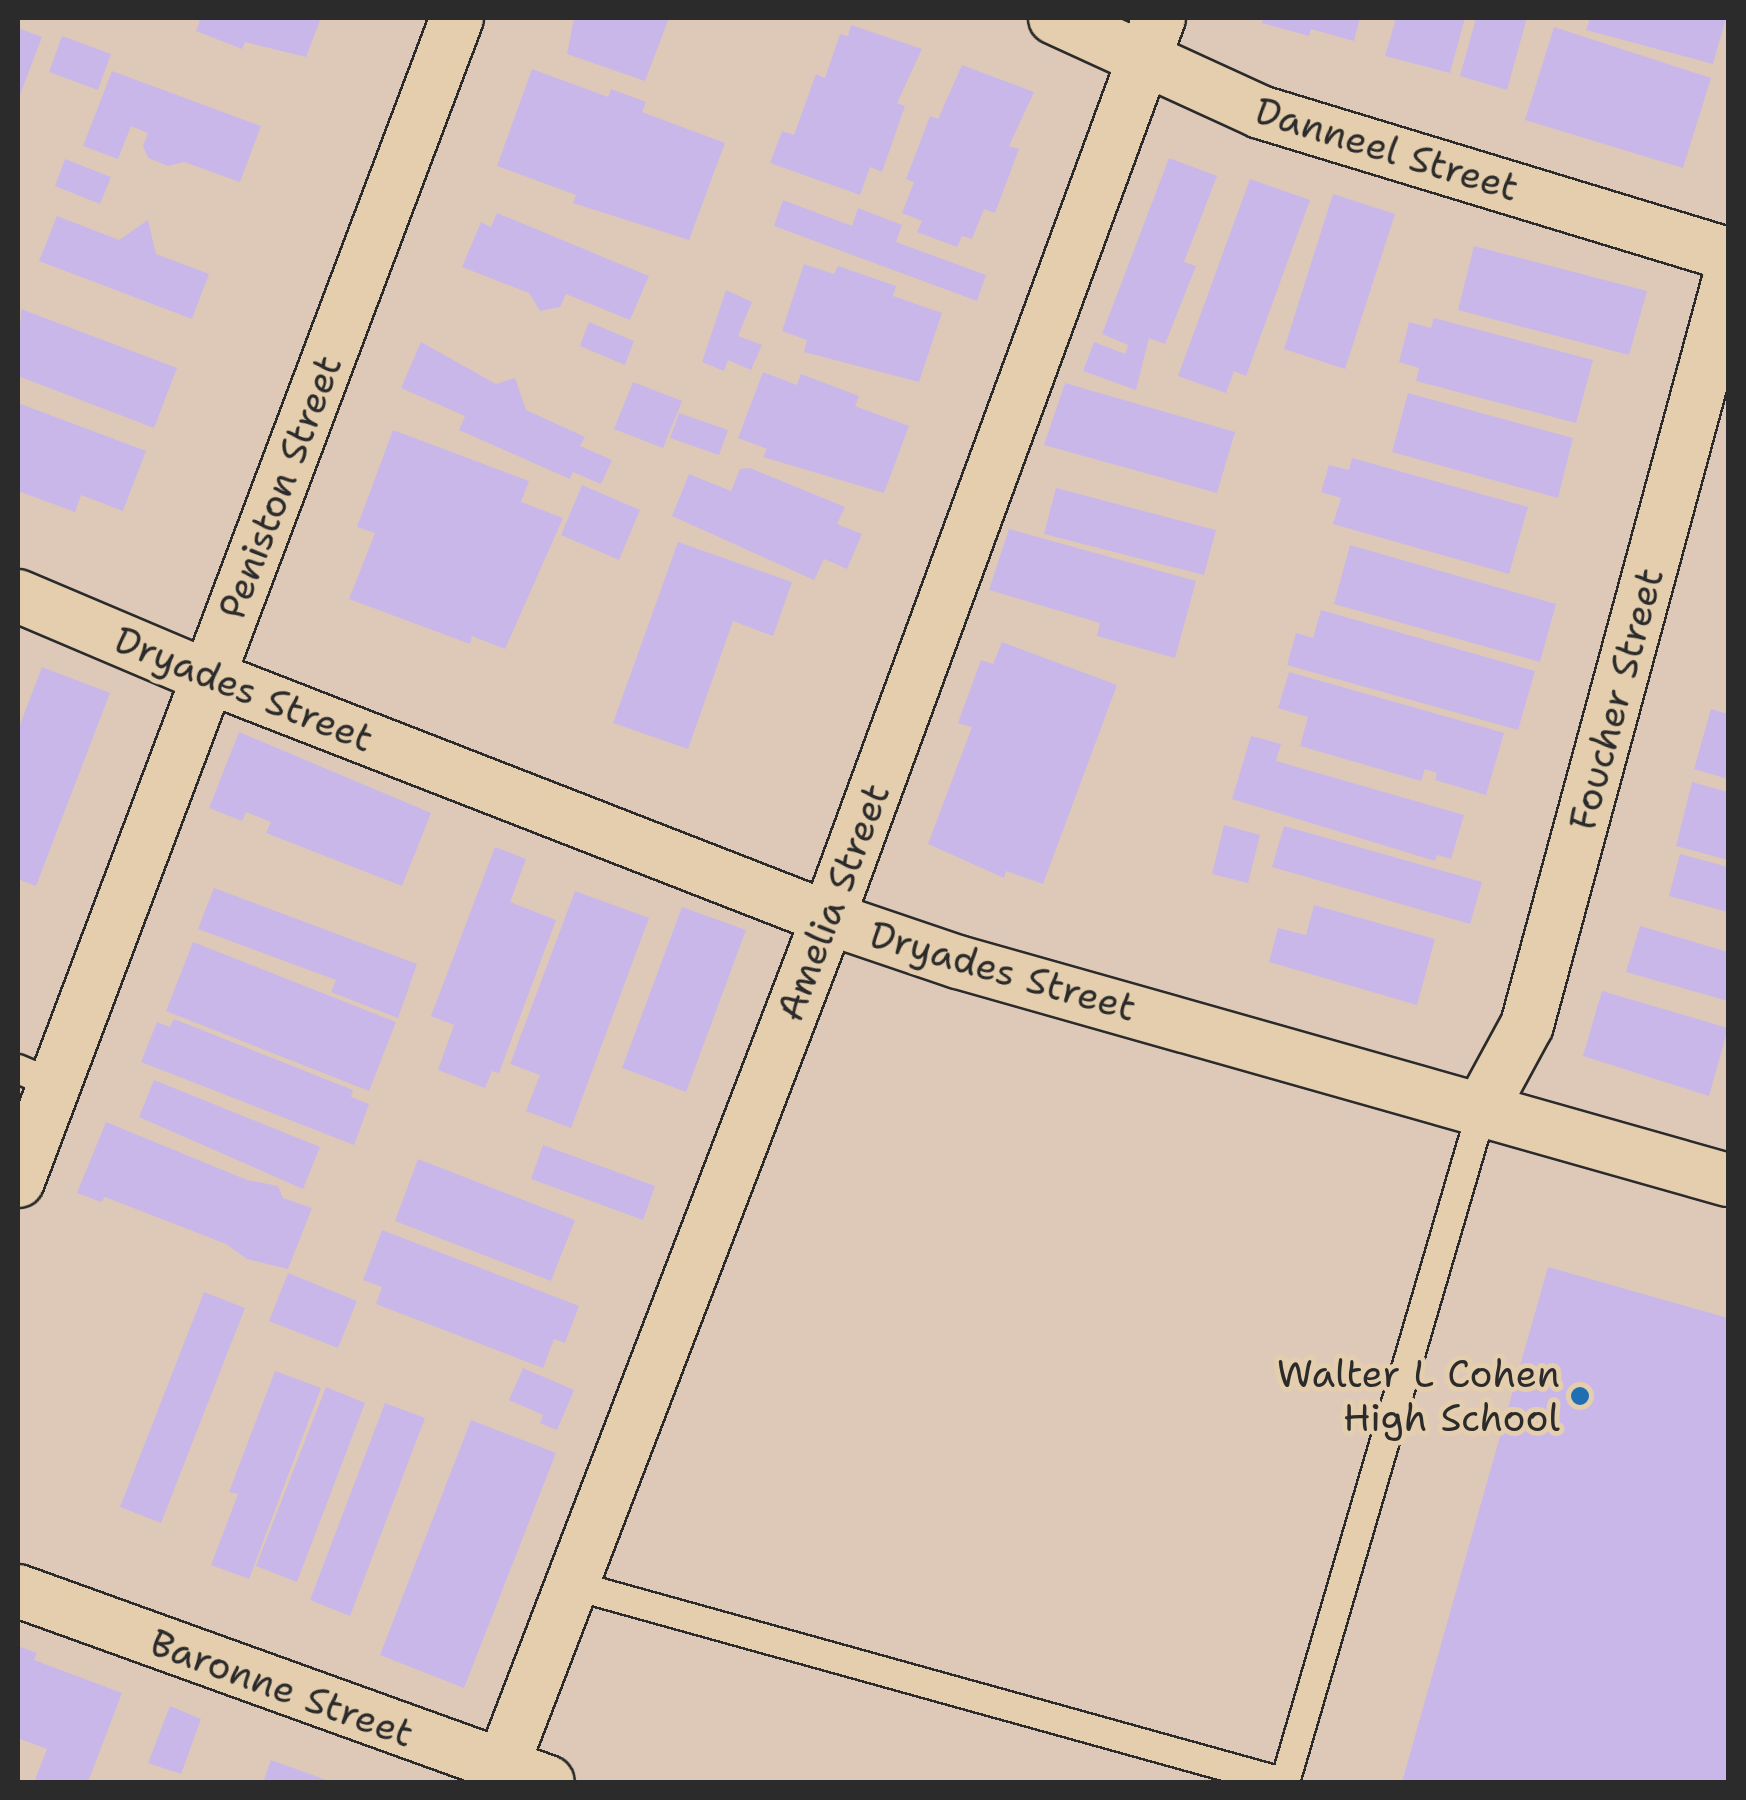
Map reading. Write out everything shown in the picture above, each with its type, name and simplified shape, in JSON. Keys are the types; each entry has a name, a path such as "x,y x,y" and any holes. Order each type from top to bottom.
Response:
{"street":[{"name":"Peniston Street","path":"18,1181 36,1077 209,677 457,18"},
{"name":"Danneel Street","path":"1055,18 1151,38 1260,112 1728,254"},
{"name":"Amelia Street","path":"515,1778 572,1586 828,918 1151,38"},
{"name":"Foucher Street","path":"1483,1106 1528,1026 1728,283"},
{"name":"Dryades Street","path":"18,596 209,677 828,918 958,962 1483,1106 1728,1180"},
{"name":"Baronne Street","path":"18,1590 515,1778"}],"lane":[{"path":"572,1586 1283,1782 1483,1106"}],"building":[{"path":"191,18 321,18 306,57 245,42 242,49 196,31 200,21"},
{"path":"574,18 669,18 645,81 567,54"},
{"path":"1263,18 1360,18 1354,41 1311,29 1309,36 1262,23"},
{"path":"1396,18 1465,18 1450,73 1385,56"},
{"path":"1476,18 1527,18 1507,90 1460,76"},
{"path":"1590,18 1726,18 1713,64 1586,30"},
{"path":"851,25 922,49 897,103 905,106 882,172 870,167 860,195 770,163 782,131 794,135 816,74 825,78 840,34 848,36"},
{"path":"1554,27 1711,78 1683,168 1525,120"},
{"path":"18,28 42,37 18,100"},
{"path":"62,36 111,54 98,90 49,72"},
{"path":"962,65 1034,92 1009,146 1019,149 995,213 984,209 972,239 962,236 957,247 917,232 922,221 902,213 914,182 906,179 930,116 938,119"},
{"path":"532,69 608,97 611,89 646,102 642,112 725,143 689,240 573,203 576,195 497,166"},
{"path":"112,71 261,126 240,182 184,162 168,166 148,158 143,146 148,133 131,126 118,159 83,146"},
{"path":"1169,158 1217,176 1184,262 1196,266 1165,344 1149,338 1136,390 1083,371 1094,342 1125,354 1128,345 1102,334"},
{"path":"65,159 111,177 100,204 55,186"},
{"path":"1250,179 1310,200 1246,376 1234,371 1226,393 1178,376"},
{"path":"1333,194 1395,214 1345,369 1284,349"},
{"path":"783,200 852,226 858,208 902,225 896,242 986,275 977,301 774,226"},
{"path":"497,213 649,276 630,320 566,294 560,307 540,311 529,293 462,267 481,222 491,227"},
{"path":"57,216 119,240 148,220 156,254 209,274 192,319 39,261"},
{"path":"1474,246 1647,291 1629,355 1458,310"},
{"path":"804,264 834,274 838,266 896,286 893,296 942,313 919,382 804,352 807,340 782,331"},
{"path":"726,290 752,302 738,336 762,345 751,370 728,360 724,371 702,362"},
{"path":"21,309 177,368 154,428 18,376"},
{"path":"1434,318 1593,360 1576,423 1416,381 1419,368 1399,362 1409,322 1431,328"},
{"path":"589,322 634,341 625,365 580,346"},
{"path":"421,342 496,384 515,378 526,410 585,437 580,446 612,460 601,484 573,472 570,479 459,430 465,416 401,388"},
{"path":"763,372 797,385 801,374 859,396 855,406 909,426 884,493 763,457 767,449 738,438"},
{"path":"633,382 682,401 663,448 614,429"},
{"path":"1065,383 1235,432 1217,493 1044,445"},
{"path":"1408,393 1573,438 1558,498 1392,452"},
{"path":"18,403 146,451 123,511 81,495 75,512 18,491"},
{"path":"679,413 728,430 719,455 670,438"},
{"path":"393,430 529,481 521,502 563,518 505,649 472,636 470,644 349,599 375,533 357,527"},
{"path":"1352,458 1528,507 1509,574 1333,524 1341,498 1321,492 1329,465 1349,470"},
{"path":"750,468 845,507 837,524 862,534 847,569 824,559 814,580 672,516 689,474 731,491 740,469"},
{"path":"582,485 640,510 619,560 561,535"},
{"path":"1056,488 1216,530 1204,575 1044,534"},
{"path":"1009,529 1196,581 1175,658 1097,636 1100,623 989,590"},
{"path":"678,542 792,582 773,636 733,621 688,749 613,723"},
{"path":"1350,545 1556,604 1540,662 1334,604"},
{"path":"1321,610 1535,671 1518,730 1287,665 1296,633 1313,638"},
{"path":"1002,642 1117,685 1043,884 1006,871 1004,878 928,844 972,727 958,723 981,660 993,664"},
{"path":"42,667 110,693 36,886 18,879 18,730"},
{"path":"1289,672 1504,733 1486,795 1435,780 1437,773 1425,769 1421,781 1300,746 1308,717 1278,708"},
{"path":"1711,709 1728,714 1728,779 1694,769"},
{"path":"239,732 431,813 402,886 266,833 271,822 246,812 242,821 209,808"},
{"path":"1251,736 1281,744 1276,761 1464,815 1451,859 1437,855 1435,861 1232,799"},
{"path":"1692,782 1728,792 1728,860 1676,846"},
{"path":"1224,825 1260,835 1248,883 1212,874"},
{"path":"1284,826 1482,882 1470,924 1272,867"},
{"path":"495,847 526,859 510,902 556,920 499,1073 492,1071 485,1088 438,1070 454,1025 431,1016"},
{"path":"1680,854 1728,867 1728,912 1669,896"},
{"path":"214,888 417,964 398,1018 331,992 336,980 198,929"},
{"path":"575,891 649,918 571,1128 526,1111 540,1075 510,1064"},
{"path":"1314,905 1435,939 1417,1005 1269,962 1278,928 1306,935"},
{"path":"682,907 746,930 686,1092 622,1068"},
{"path":"1640,926 1728,952 1728,1001 1626,972"},
{"path":"193,942 396,1022 369,1091 166,1011"},
{"path":"1602,991 1728,1028 1709,1096 1583,1056"},
{"path":"174,1019 353,1090 351,1097 369,1104 354,1145 141,1062 157,1022 170,1027"},
{"path":"154,1080 320,1147 303,1189 139,1117"},
{"path":"106,1122 247,1180 278,1186 283,1198 312,1208 288,1269 247,1259 226,1244 105,1197 101,1202 77,1193"},
{"path":"543,1145 655,1186 643,1220 531,1179"},
{"path":"418,1159 575,1220 551,1281 395,1221"},
{"path":"382,1230 579,1306 565,1343 554,1339 543,1368 376,1304 382,1287 363,1280"},
{"path":"1548,1267 1728,1318 1728,1782 1402,1782"},
{"path":"288,1273 357,1301 338,1348 269,1321"},
{"path":"204,1292 245,1308 161,1523 120,1507"},
{"path":"523,1368 574,1390 557,1430 540,1423 543,1415 509,1400"},
{"path":"275,1371 321,1388 249,1579 211,1565 238,1494 229,1492"},
{"path":"326,1387 365,1403 297,1582 256,1566"},
{"path":"385,1403 425,1418 350,1616 310,1600"},
{"path":"471,1420 556,1453 464,1688 380,1655"},
{"path":"18,1646 37,1653 34,1660 122,1693 88,1782 34,1782 47,1749 18,1738"},
{"path":"170,1706 201,1719 181,1774 148,1763"},
{"path":"271,1760 332,1782 263,1782"}],"place":[{"name":"Walter L Cohen High School","path":"1580,1396"}]}
